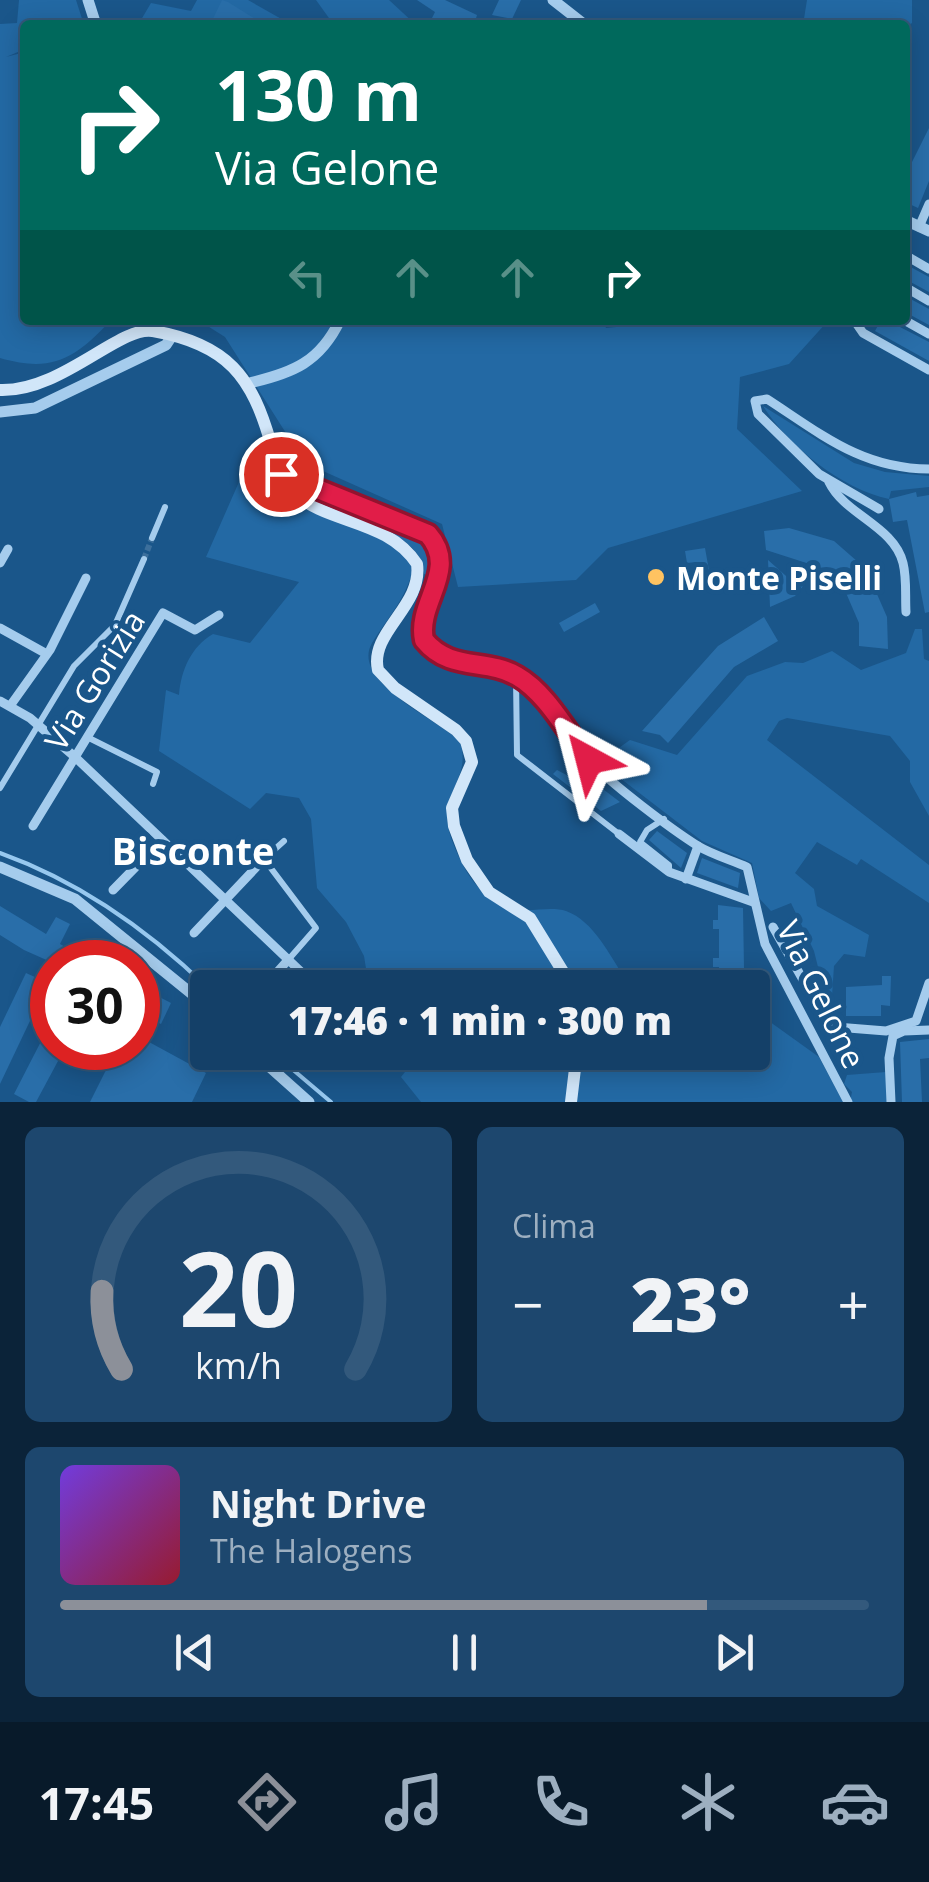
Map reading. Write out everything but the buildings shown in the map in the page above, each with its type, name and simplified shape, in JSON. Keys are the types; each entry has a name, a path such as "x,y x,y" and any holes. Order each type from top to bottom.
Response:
{"main road":[{"path":"0,390 28,388 55,378 134,332 172,336 209,351 249,383 281,474 297,496 386,534 417,564 408,603 378,648 378,670 466,742 470,768 454,800 452,816 467,860 482,886 530,918 562,970"},
{"path":"571,1102 575,1070"}],"street":[{"path":"553,0 579,20"},
{"path":"924,229 929,204"},
{"path":"249,383 306,365 326,347 337,325"},
{"path":"857,325 863,333 929,370"},
{"path":"0,412 36,408 166,344 172,336"},
{"path":"906,612 905,571 898,550 839,498 829,482 758,414 757,399 767,399 860,459 889,467 929,469"},
{"path":"281,474 428,534 437,546 441,568 423,618 424,640 453,662 516,676 517,754 669,872 753,902"},
{"path":"829,482 879,509"},
{"path":"152,538 156,518 165,507"},
{"path":"0,563 8,549"},
{"path":"0,788 74,666 115,625 144,559"},
{"path":"86,578 45,654 5,704 75,757 300,970"},
{"name":"Via Gorizia","path":"33,826 163,613 195,630 219,615"},
{"path":"0,628 45,654"},
{"name":"Via Gelone","path":"516,676 537,693 594,766 698,846 747,867 765,944 848,1102"},
{"path":"87,737 158,772 153,784"},
{"path":"664,819 640,840 669,866 669,872"},
{"path":"113,890 162,840"},
{"path":"194,933 284,841"},
{"path":"686,879 698,846"},
{"path":"264,858 316,928 279,970"},
{"path":"0,867 75,899 190,992"},
{"path":"773,927 832,1025 896,1031 920,1018 929,983"},
{"name":"Via Gelone","path":"891,1102 890,1049 896,1031 929,1030"},
{"path":"274,1070 310,1102"}],"shaded area":[{"path":"19,0 76,0 82,20 20,20 20,51 6,57 20,53 20,325 106,325 74,353 34,364 0,358 0,24 17,23"},
{"path":"197,0 248,0 283,20 141,20 151,3 191,11"},
{"path":"316,0 389,0 411,20 330,20"},
{"path":"807,0 912,0 910,24 910,20 804,20"},
{"path":"206,325 824,325 789,364 740,377 737,429 802,491 608,548 576,580 458,587 442,524 305,463 225,337"},
{"path":"763,406 854,463 885,472 929,476 929,487 891,491 889,499 853,486 801,450"},
{"path":"257,441 279,481 392,544 414,567 368,657 384,685 460,741 462,768 447,812 459,856 480,889 500,903 527,910 557,909 576,916 593,931 620,970 366,970 364,956 346,922 317,888 311,819 299,798 266,793 250,809 159,751 166,690 179,695 193,652 213,634 250,643 299,582 206,557"},
{"path":"292,483 421,535 434,549 434,577 424,574 420,558 390,532"},
{"path":"915,629 922,629 924,659 929,661 929,816 910,782 910,761 890,736 787,718 779,721 767,740 929,865 929,903 861,859 857,865 817,842 795,873 814,889 817,906 869,935 865,957 844,954 834,966 832,996 818,999 806,982 819,971 814,951 791,903 771,911 759,898 752,863 702,841 599,762 630,740 677,755 747,676 785,662 803,663 832,651 861,670 906,653"},
{"path":"770,1022 819,1057 843,1102 421,1102 401,1077 407,1070 770,1070"},
{"path":"886,1072 887,1102 850,1102 852,1092 844,1084 847,1075"}],"waterway":[{"path":"0,853 57,878 111,909 190,972"},
{"path":"293,1070 331,1102"}],"tunnel":[{"path":"144,559 152,538"}],"place":[{"name":"Monte Piselli","path":"656,577"}],"district":[{"name":"Bisconte","path":"193,850"}],"route":[{"path":"281,474 414,525 428,534 437,546 441,568 423,618 424,640 435,653 453,662 505,670 524,681 589,760"}]}
